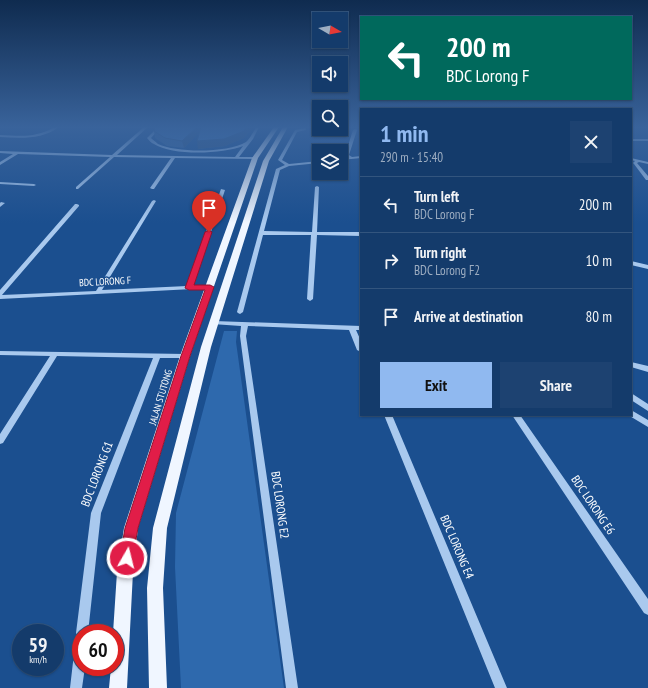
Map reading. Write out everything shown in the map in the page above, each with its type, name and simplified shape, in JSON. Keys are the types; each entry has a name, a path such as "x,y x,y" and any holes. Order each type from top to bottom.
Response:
{"main road":[{"name":"JALAN STUTONG","path":"118,688 125,572 131,528 185,356 254,159"},
{"path":"158,688 155,588 160,528 206,347 267,159"},
{"path":"185,356 199,352 206,347"}],"street":[{"path":"78,188 110,159"},
{"path":"152,188 173,159"},
{"path":"281,159 288,165"},
{"path":"632,159 648,163"},
{"path":"638,161 635,163 648,179"},
{"path":"240,312 278,169 288,165 312,163"},
{"path":"0,183 34,185"},
{"path":"310,299 317,187"},
{"path":"189,288 223,190"},
{"path":"98,292 154,202"},
{"path":"0,295 77,205"},
{"path":"262,233 360,234"},
{"path":"632,263 648,267"},
{"name":"BDC LORONG F","path":"0,295 210,287"},
{"path":"214,323 360,328"},
{"name":"BDC LORONG E2","path":"245,325 243,336 292,688"},
{"path":"352,328 360,348"},
{"path":"0,353 185,356"},
{"path":"0,441 55,354"},
{"name":"BDC LORONG G1","path":"83,624 96,512 158,355"},
{"path":"632,364 648,369"},
{"path":"632,397 648,408"},
{"path":"632,414 648,424"},
{"name":"BDC LORONG E4","path":"388,416 501,688"},
{"name":"BDC LORONG E6","path":"517,416 648,609"},
{"path":"76,688 77,676"}],"shaded area":[{"path":"224,331 237,331 236,342 284,688 181,688 175,567 176,513"}],"route":[{"path":"127,558 131,528 185,356 210,287 189,288 209,232"}]}
